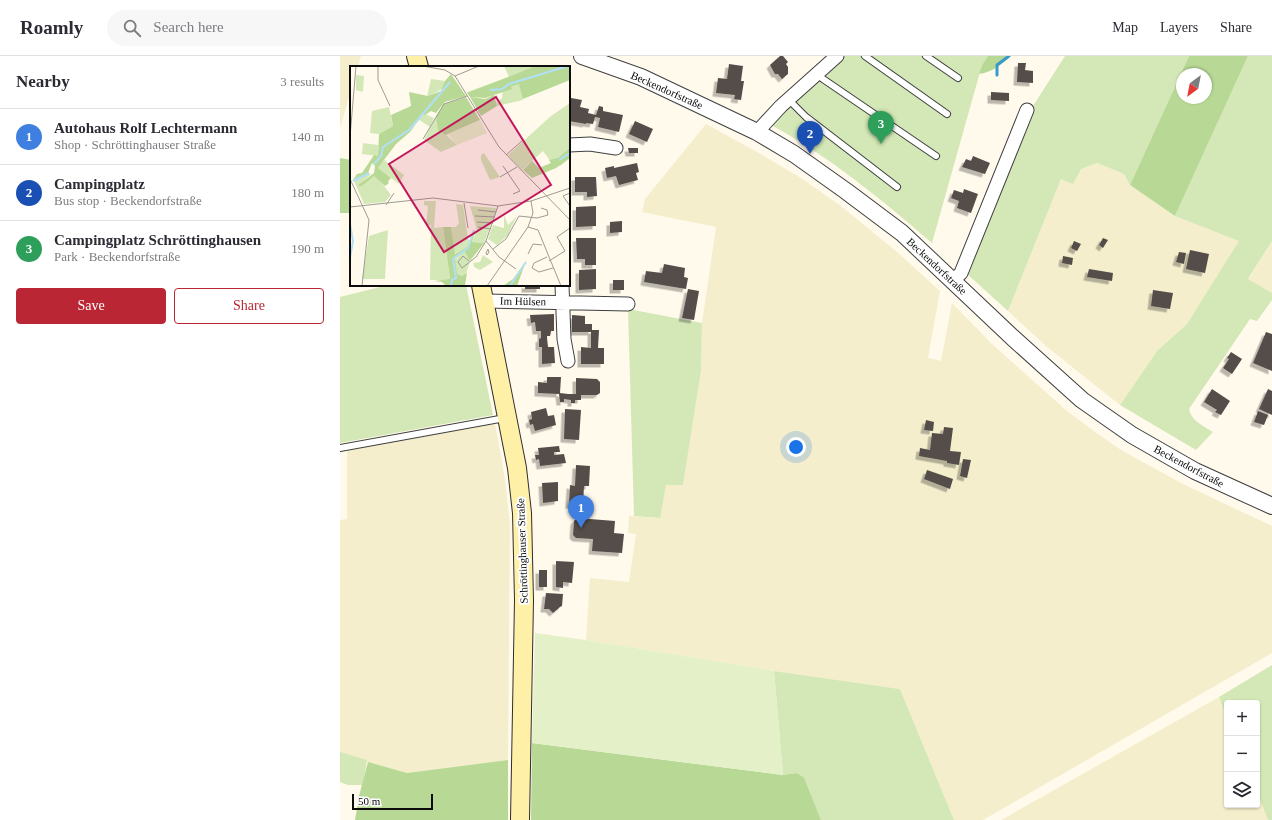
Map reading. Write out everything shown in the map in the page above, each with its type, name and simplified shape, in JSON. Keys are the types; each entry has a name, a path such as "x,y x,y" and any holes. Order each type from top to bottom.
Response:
{"main road":[{"path":"416,56 419,66"},
{"name":"Schröttinghauser Straße","path":"483,293 508,418 519,482 522,513 524,556 520,820"}],"street":[{"name":"Beckendorfstraße","path":"582,56 641,76 757,132 794,154 902,234 1082,400 1132,435 1195,471 1272,506"},
{"path":"757,132 788,100 837,56"},
{"path":"953,281 961,273 1027,110"},
{"path":"570,146 590,144 616,148"},
{"name":"Im Hülsen","path":"562,286 564,339 568,361"},
{"name":"Im Hülsen","path":"483,293 562,302 628,304"}],"lane":[{"path":"865,56 947,114"},
{"path":"926,56 958,78"},
{"path":"818,74 823,79 936,156"},
{"path":"788,100 806,117 898,186"},
{"path":"340,448 508,418"}],"shaded area":[{"path":"340,56 361,56 358,66 350,66 350,93 340,128"},
{"path":"706,124 801,178 841,206 897,252 940,291 928,358 941,361 952,303 992,344 1067,411 1098,434 1121,450 1183,484 1272,526 1272,653 983,820 954,820 900,689 774,671 586,640 590,578 629,582 636,534 628,533 629,516 659,518 666,484 683,485 701,371 702,323 716,227 642,212 645,199"},
{"path":"1097,163 1124,174 1130,185 1175,216 1240,241 1187,324 1157,351 1120,405 1047,347 1008,311 1061,179"},
{"path":"1272,241 1272,293 1248,280"},
{"path":"495,423 505,479 510,525 508,760 407,773 340,755 340,520 347,519 347,450"},
{"path":"1219,697 1224,710 1224,808 1260,808 1260,800 1268,820 1001,820"}],"green space":[{"path":"840,56 988,56 982,65 932,243 874,195 814,150 771,125"},
{"path":"988,56 1011,56 993,70 979,74 982,65"},
{"path":"1065,56 1189,56 1184,68 1176,68 1176,84 1130,185 1124,174 1097,163 1081,169 1073,184 1061,179 1008,311 966,273 1031,109"},
{"path":"1189,56 1248,56 1175,216 1130,185 1176,84 1176,104 1212,104 1212,68 1184,68"},
{"path":"1248,56 1272,56 1272,241 1248,279 1272,293 1272,300 1257,321 1250,319 1189,409 1195,420 1213,432 1196,450 1120,405 1157,351 1187,324 1239,241 1175,216"},
{"path":"340,158 350,160 350,213 340,213"},
{"path":"384,286 466,286 493,415 340,443 340,297"},
{"path":"628,309 702,323 701,371 683,485 666,485 660,518 634,516"},
{"path":"535,633 774,671 783,775 532,743"},
{"path":"1272,665 1272,820 1268,820 1260,800 1260,700 1224,700 1224,710 1219,697"},
{"path":"774,671 900,689 954,820 821,820 803,778 797,773 783,775"},
{"path":"532,743 783,775 797,773 804,778 821,820 531,820"},
{"path":"340,752 367,760 363,785 348,785 340,782"},
{"path":"508,760 508,820 355,820 359,796 368,762 407,773"}],"building":[{"path":"780,56 783,56 788,62 786,64 788,67 788,74 782,79 778,74 775,74 770,65"},
{"path":"1018,63 1026,63 1025,70 1033,71 1033,83 1017,82"},
{"path":"729,64 743,66 741,81 744,81 741,100 734,99 735,95 716,93 718,78 727,79"},
{"path":"991,92 1009,93 1009,101 991,100"},
{"path":"571,98 582,100 580,107 589,109 588,113 596,115 599,106 603,107 603,111 623,115 619,132 598,127 600,118 595,117 593,124 570,121"},
{"path":"635,121 653,129 647,142 629,134"},
{"path":"628,148 638,148 638,153 629,153"},
{"path":"973,156 990,163 985,174 962,167 966,159 971,161"},
{"path":"637,163 639,172 636,173 638,180 619,185 616,176 607,178 605,168 614,166 614,168"},
{"path":"575,177 596,177 597,196 587,197 587,192 575,192"},
{"path":"964,189 978,194 971,213 957,208 959,201 951,198 954,190 963,193"},
{"path":"596,206 596,226 576,227 576,207"},
{"path":"622,221 622,232 610,233 610,222"},
{"path":"576,238 596,238 596,265 585,265 585,259 577,259"},
{"path":"1103,238 1108,240 1103,248 1099,245"},
{"path":"1074,241 1081,244 1077,251 1071,248"},
{"path":"1190,250 1209,254 1205,273 1186,269"},
{"path":"1179,252 1186,253 1184,264 1176,262"},
{"path":"1063,256 1073,258 1072,265 1062,263"},
{"path":"664,264 685,268 684,277 688,278 686,289 644,282 646,271 662,273"},
{"path":"596,269 596,289 579,290 579,270"},
{"path":"1089,269 1113,273 1112,281 1087,277"},
{"path":"613,280 624,280 624,290 613,290"},
{"path":"525,286 540,286 540,289 525,289"},
{"path":"688,289 699,291 694,320 682,318"},
{"path":"1153,290 1173,293 1170,309 1151,306"},
{"path":"554,314 554,331 551,331 550,336 547,336 547,338 548,347 554,347 555,363 542,364 542,347 539,347 541,331 536,331 535,322 531,323 530,315"},
{"path":"572,315 585,316 585,324 592,324 592,330 599,330 598,348 604,348 604,364 581,364 581,347 591,348 591,332 572,332"},
{"path":"1266,332 1272,334 1272,371 1253,363"},
{"path":"1231,352 1242,359 1232,374 1223,368 1229,359 1227,358"},
{"path":"547,377 561,377 560,393 568,394 576,394 576,378 597,379 600,382 600,393 597,395 581,395 581,400 575,400 575,403 571,403 571,400 564,399 564,402 560,402 559,394 538,393 538,382 547,383"},
{"path":"1212,389 1230,401 1221,415 1215,412 1217,410 1204,402"},
{"path":"1268,389 1272,391 1272,415 1259,409"},
{"path":"546,408 548,416 554,415 556,425 535,431 533,424 530,425 529,420 532,419 531,412"},
{"path":"565,409 581,410 579,440 564,439"},
{"path":"1258,411 1268,415 1264,425 1254,422"},
{"path":"926,420 934,422 933,431 924,430"},
{"path":"944,427 953,428 950,451 961,452 959,465 947,463 947,461 919,456 920,448 930,450 932,433 943,434"},
{"path":"559,446 560,452 554,452 554,455 564,454 566,463 540,466 539,459 536,460 535,455 539,455 538,448"},
{"path":"963,459 971,460 967,478 960,476"},
{"path":"576,465 590,466 589,486 584,486 583,505 569,505 570,485 575,486"},
{"path":"927,470 953,479 950,489 924,479"},
{"path":"558,482 558,501 543,503 542,483"},
{"path":"577,518 615,521 614,533 624,534 622,553 592,551 593,539 576,538 573,535 574,521"},
{"path":"556,561 574,562 572,583 563,582 563,588 556,587"},
{"path":"539,570 547,570 547,587 539,587"},
{"path":"546,593 563,594 562,606 553,613 549,609 544,609"}],"waterway":[{"path":"997,75 997,65 1009,56"}],"place":[{"name":"Campingplatz Schröttinghausen","path":"881,144"},
{"name":"Campingplatz","path":"810,154"},
{"name":"Autohaus Rolf Lechtermann","path":"581,528"}]}
